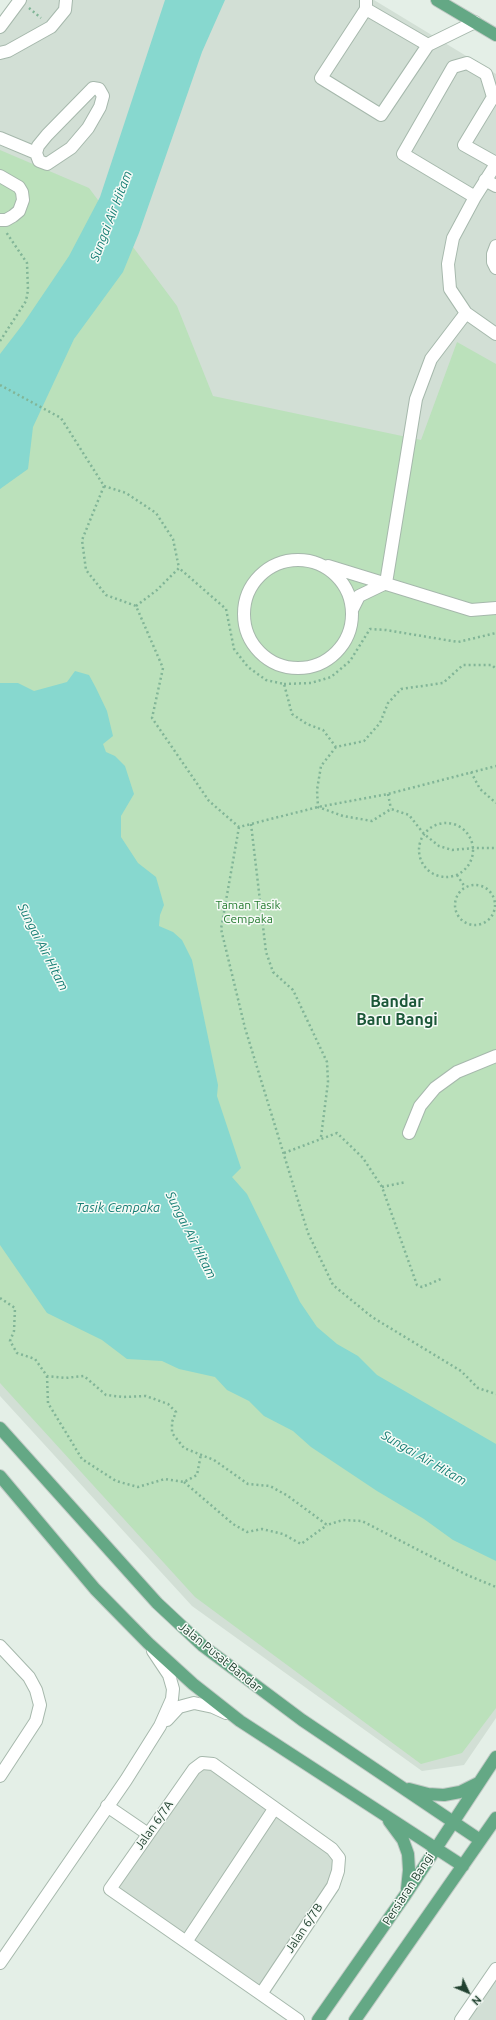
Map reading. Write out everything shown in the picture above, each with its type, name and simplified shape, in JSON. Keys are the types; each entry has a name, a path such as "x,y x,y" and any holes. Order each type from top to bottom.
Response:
{"main road":[{"path":"437,0 496,35"},
{"name":"Jalan Pusat Bandar","path":"0,1428 156,1603 203,1646 302,1720 480,1840"},
{"path":"0,1476 95,1589 148,1643 193,1684 240,1720 463,1866"},
{"name":"Persiaran Bangi","path":"318,2020 406,1894 496,1757"},
{"path":"392,1782 420,1792 437,1795 460,1792 479,1782"},
{"path":"375,1808 397,1830 406,1846 409,1870 406,1894"},
{"path":"355,2020 496,1818"}],"street":[{"path":"3,50 51,27 66,10 66,0"},
{"path":"0,27 22,2"},
{"path":"428,45 366,5 322,78 381,115 428,45 475,22"},
{"path":"475,197 403,154 453,67 467,63 486,74 493,97 464,145 496,164 491,183 475,197 453,238 448,264 450,289 466,312 496,334"},
{"path":"0,138 36,153 39,161 47,164 71,148 88,128 100,106 103,96 99,88 93,88 47,135 38,146 36,153"},
{"path":"0,176 19,187 22,192 23,200 19,211 2,224"},
{"path":"496,246 493,254 493,262 496,268"},
{"path":"386,583 416,399 431,359 466,312"},
{"path":"319,563 334,572 345,585 352,601 353,618 349,635 340,650 326,661 310,668 291,668 273,663 258,651 248,635 244,617 246,598 255,581 269,568 285,561 302,559 319,563 472,610 496,608"},
{"path":"352,610 359,596 386,583"},
{"path":"409,1133 420,1106 435,1088 458,1072 496,1056"},
{"path":"0,1963 160,1726 172,1699 172,1683 148,1643"},
{"path":"0,1646 29,1677 36,1690 40,1705 36,1721 0,1776"},
{"path":"160,1726 179,1707 194,1703 213,1707 240,1720"},
{"name":"Jalan 6/7A","path":"186,1942 110,1889 194,1769 202,1763 213,1764 274,1809"},
{"path":"107,1806 148,1834"},
{"path":"274,1809 186,1942 298,2020"},
{"name":"Jalan 6/7B","path":"261,1994 333,1886 338,1870 339,1858 332,1849 274,1809"},
{"path":"464,2019 496,1969"}],"path":[{"path":"22,2 51,27"},
{"path":"0,341 26,301 28,290 27,263 2,224"},
{"path":"0,385 61,418 104,486 126,493 156,513 173,539 179,568 226,609 234,649 248,667 266,680 284,684 311,683 331,677 350,661 370,629 386,630 458,642 496,633"},
{"path":"104,486 82,540 86,570 106,595 136,606 163,668 152,718 209,801 239,826 318,807 388,794 496,766"},
{"path":"136,606 157,590 179,568"},
{"path":"318,807 318,790 321,766 336,747 364,741 380,723 388,703 401,690 443,683 463,666 492,665 496,669"},
{"path":"284,684 292,714 306,724 323,730 336,747"},
{"path":"471,772 480,789 496,803"},
{"path":"388,794 391,809"},
{"path":"318,807 343,816 372,821 391,809"},
{"path":"391,809 409,815 424,834 439,846 452,850 496,848"},
{"path":"454,823 468,832 474,848 470,864 457,876 448,878 440,877 425,868 419,851 420,842 424,834 437,824 454,823"},
{"path":"251,824 266,952 273,972 293,990 327,1062 328,1082 321,1137"},
{"path":"239,826 221,929 245,1028 308,1233 333,1285 372,1317 461,1371 478,1388 496,1394"},
{"path":"457,876 465,887"},
{"path":"472,885 486,888 495,900 495,914 484,924 477,926 464,923 458,918 455,912 456,898 465,887 472,885"},
{"path":"284,1153 321,1137 337,1132 364,1158 382,1187 417,1285 422,1287 441,1279"},
{"path":"382,1187 406,1182"},
{"path":"0,1298 15,1308 14,1331 10,1341 17,1352 35,1359 47,1376 48,1403 82,1459 116,1481 138,1487 165,1479 184,1482 233,1524 247,1532 262,1529 283,1534 301,1544 327,1525 343,1520 362,1521 467,1575 496,1587"},
{"path":"47,1376 65,1378 84,1376 106,1395 123,1397 146,1396 168,1404 176,1412 172,1422 172,1433 184,1448 214,1460 248,1484 270,1486 288,1496 327,1525"},
{"path":"184,1482 197,1475 201,1454"}],"shaded area":[{"name":"Taman Tasik Cempaka","path":"15,0 374,0 496,74 496,1718 464,1765 422,1771 192,1606 0,1396 0,19"},
{"path":"204,1766 212,1767 330,1854 335,1861 329,1884 259,1987 116,1888 195,1772"},
{"path":"496,1976 496,2020 466,2020"}],"green space":[{"name":"Taman Tasik Cempaka","path":"0,150 89,188 177,306 213,396 421,440 457,342 496,364 496,1708 462,1753 421,1764 195,1597 0,1383"}],"water":[{"name":"Sungai Air Hitam","path":"165,0 225,0 202,52 139,233 123,272 74,339 33,427 28,469 0,489 0,354 23,324 69,256 100,197"},
{"name":"Tasik Cempaka","path":"75,671 89,675 96,688 107,711 113,736 103,744 106,752 115,756 125,766 134,794 121,816 121,837 138,863 156,877 164,905 160,915 159,926 173,932 182,940 192,960 218,1085 217,1096 241,1168 232,1177 247,1194 300,1302 317,1327 337,1344 358,1356 377,1375 496,1444 496,1561 453,1540 424,1519 377,1491 311,1447 293,1431 264,1416 249,1401 227,1390 215,1377 179,1369 162,1361 127,1359 102,1340 47,1313 0,1245 0,683 18,683 34,691 67,682"}],"district":[{"name":"Bandar Baru Bangi","path":"397,1011"}]}
